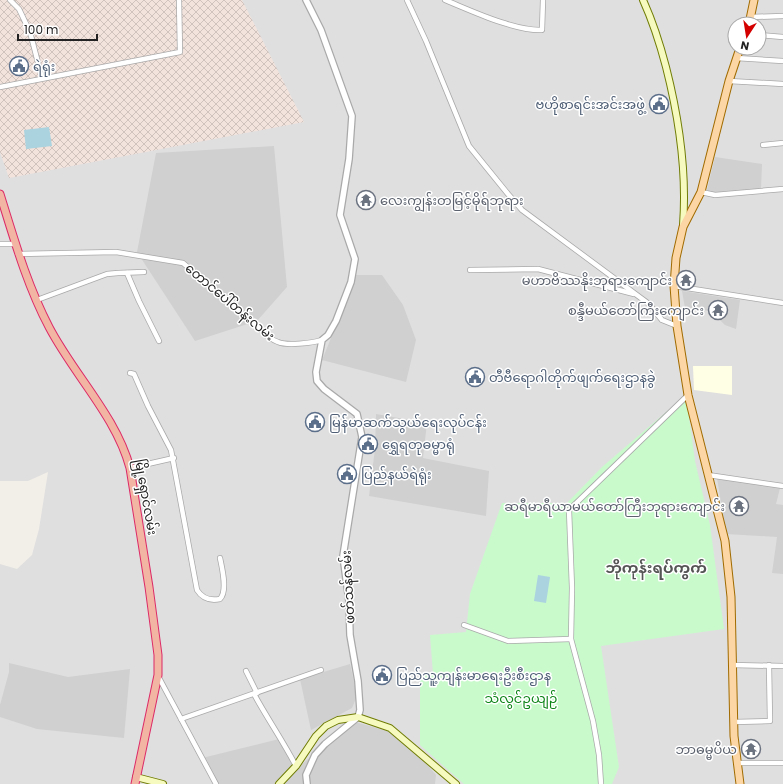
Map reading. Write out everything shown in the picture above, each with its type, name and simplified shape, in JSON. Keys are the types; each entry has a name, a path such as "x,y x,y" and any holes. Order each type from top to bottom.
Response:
{"highway":[{"name":"မြို့ရှောင်လမ်း","path":"0,194 18,254 49,328 71,364 90,390 120,440 127,456 130,468 158,655 158,675 136,781"}],"main road":[{"path":"643,0 652,18 664,60 680,135 685,199 683,226 676,258 674,286 688,395 725,541 731,597 734,722 740,784"},
{"path":"751,16 754,0"},
{"path":"683,226 701,192 736,58"},
{"path":"279,784 296,766 316,736 326,726 338,720 358,717 390,728 456,784"},
{"path":"136,781 163,784"}],"street":[{"path":"10,0 19,10 30,32 42,78"},
{"path":"0,87 180,52 179,0"},
{"path":"306,0 320,30 352,116 349,159 340,215 355,259 351,282 336,321 328,335 322,340"},
{"path":"407,0 426,41 469,146 508,194 522,210 612,275 635,295 649,304 662,320 678,326"},
{"path":"445,0 504,23 534,31 542,30 543,0"},
{"path":"767,18 783,16"},
{"path":"767,36 783,37"},
{"path":"736,58 783,61"},
{"path":"729,81 783,84"},
{"path":"763,145 783,143"},
{"path":"701,192 715,195 783,189"},
{"path":"0,244 16,244"},
{"name":"တောင်ပေါ်တန်းလမ်း","path":"18,254 116,252 183,263 262,331 278,342 290,344 322,340"},
{"path":"470,270 538,269 635,295"},
{"path":"37,300 107,274 118,272 144,272"},
{"path":"127,273 139,302 160,341"},
{"path":"674,286 783,303"},
{"name":"ဖတ်သန်လမ်း","path":"322,340 316,372 318,381 324,389 357,414 362,437 344,556 349,601 350,635 358,681 360,710 358,717"},
{"path":"130,373 134,374 174,458 197,590 201,595 211,600 220,599 223,594 224,582 220,558"},
{"path":"601,784 599,755 593,721 571,639 572,588 569,510 688,395"},
{"path":"130,468 174,458"},
{"path":"708,474 783,486"},
{"path":"464,625 508,641 571,639"},
{"path":"732,665 783,666"},
{"path":"734,722 770,720 769,665"},
{"path":"181,718 321,670"},
{"path":"246,671 255,693 296,766"},
{"path":"158,675 216,784"},
{"path":"307,784 306,774 315,755 325,744 358,717"},
{"path":"738,763 783,763"}],"shaded area":[{"path":"0,0 783,0 783,784 0,784 0,564 17,569 32,555 39,529 48,472 28,481 0,481"},
{"path":"0,0 242,0 304,122 9,178 0,152"},
{"path":"274,146 287,287 257,321 195,341 137,252 156,153"},
{"path":"715,157 762,164 761,189 712,193 707,190"},
{"path":"354,275 382,275 403,305 416,340 406,382 322,360 347,299"},
{"name":"စန္ဒီမယ်တော်ကြီးကျောင်း","path":"682,291 740,300 736,329 725,325 711,311 685,308"},
{"path":"693,366 732,366 732,395 694,390"},
{"path":"376,414 427,423 423,458 489,471 486,516 369,496 375,449"},
{"path":"717,478 780,488 776,504 783,505 783,574 772,573 777,537 726,534"},
{"path":"9,663 68,677 130,669 124,738 37,729 0,717 0,705 9,672"},
{"path":"350,664 357,696 352,708 311,730 300,679"},
{"path":"355,722 388,731 425,762 436,775 435,784 215,784 202,758 279,739 301,765"}],"green space":[{"name":"သံလွင်ဥယျဉ်","path":"686,395 695,461 710,525 724,629 601,646 619,767 612,784 464,784 420,745 420,675 433,674 430,635 466,632 470,594 502,503 567,503 602,467"}],"water":[{"path":"49,127 52,146 26,149 24,130"},
{"path":"538,575 550,577 546,603 534,601"}],"place":[{"name":"ရဲရုံး","path":"19,66"},
{"name":"ဗဟိုစာရင်းအင်းအဖွဲ့","path":"659,104"},
{"name":"လေးကျွန်းတမြင့်မိုရ်ဘုရား","path":"366,200"},
{"name":"မဟာဗိဿနိုးဘုရားကျောင်း","path":"686,280"},
{"name":"စန္ဒီမယ်တော်ကြီးကျောင်း","path":"718,310"},
{"name":"တီဗီရောဂါတိုက်ဖျက်ရေးဌာနခွဲ","path":"475,377"},
{"name":"မြန်မာဆက်သွယ်ရေးလုပ်ငန်း","path":"315,422"},
{"name":"ရွှေရတုဓမ္မာရုံ","path":"368,444"},
{"name":"ပြည်နယ်ရဲရုံး","path":"347,474"},
{"name":"ဆရီမာရီယာမယ်တော်ကြီးဘုရားကျောင်း","path":"739,506"},
{"name":"ပြည်သူ့ကျန်းမာရေးဦးစီးဌာန","path":"382,675"},
{"name":"ဘာဓမ္မပိယ","path":"751,749"}],"district":[{"name":"ဘိုကုန်းရပ်ကွက်","path":"656,567"}]}
